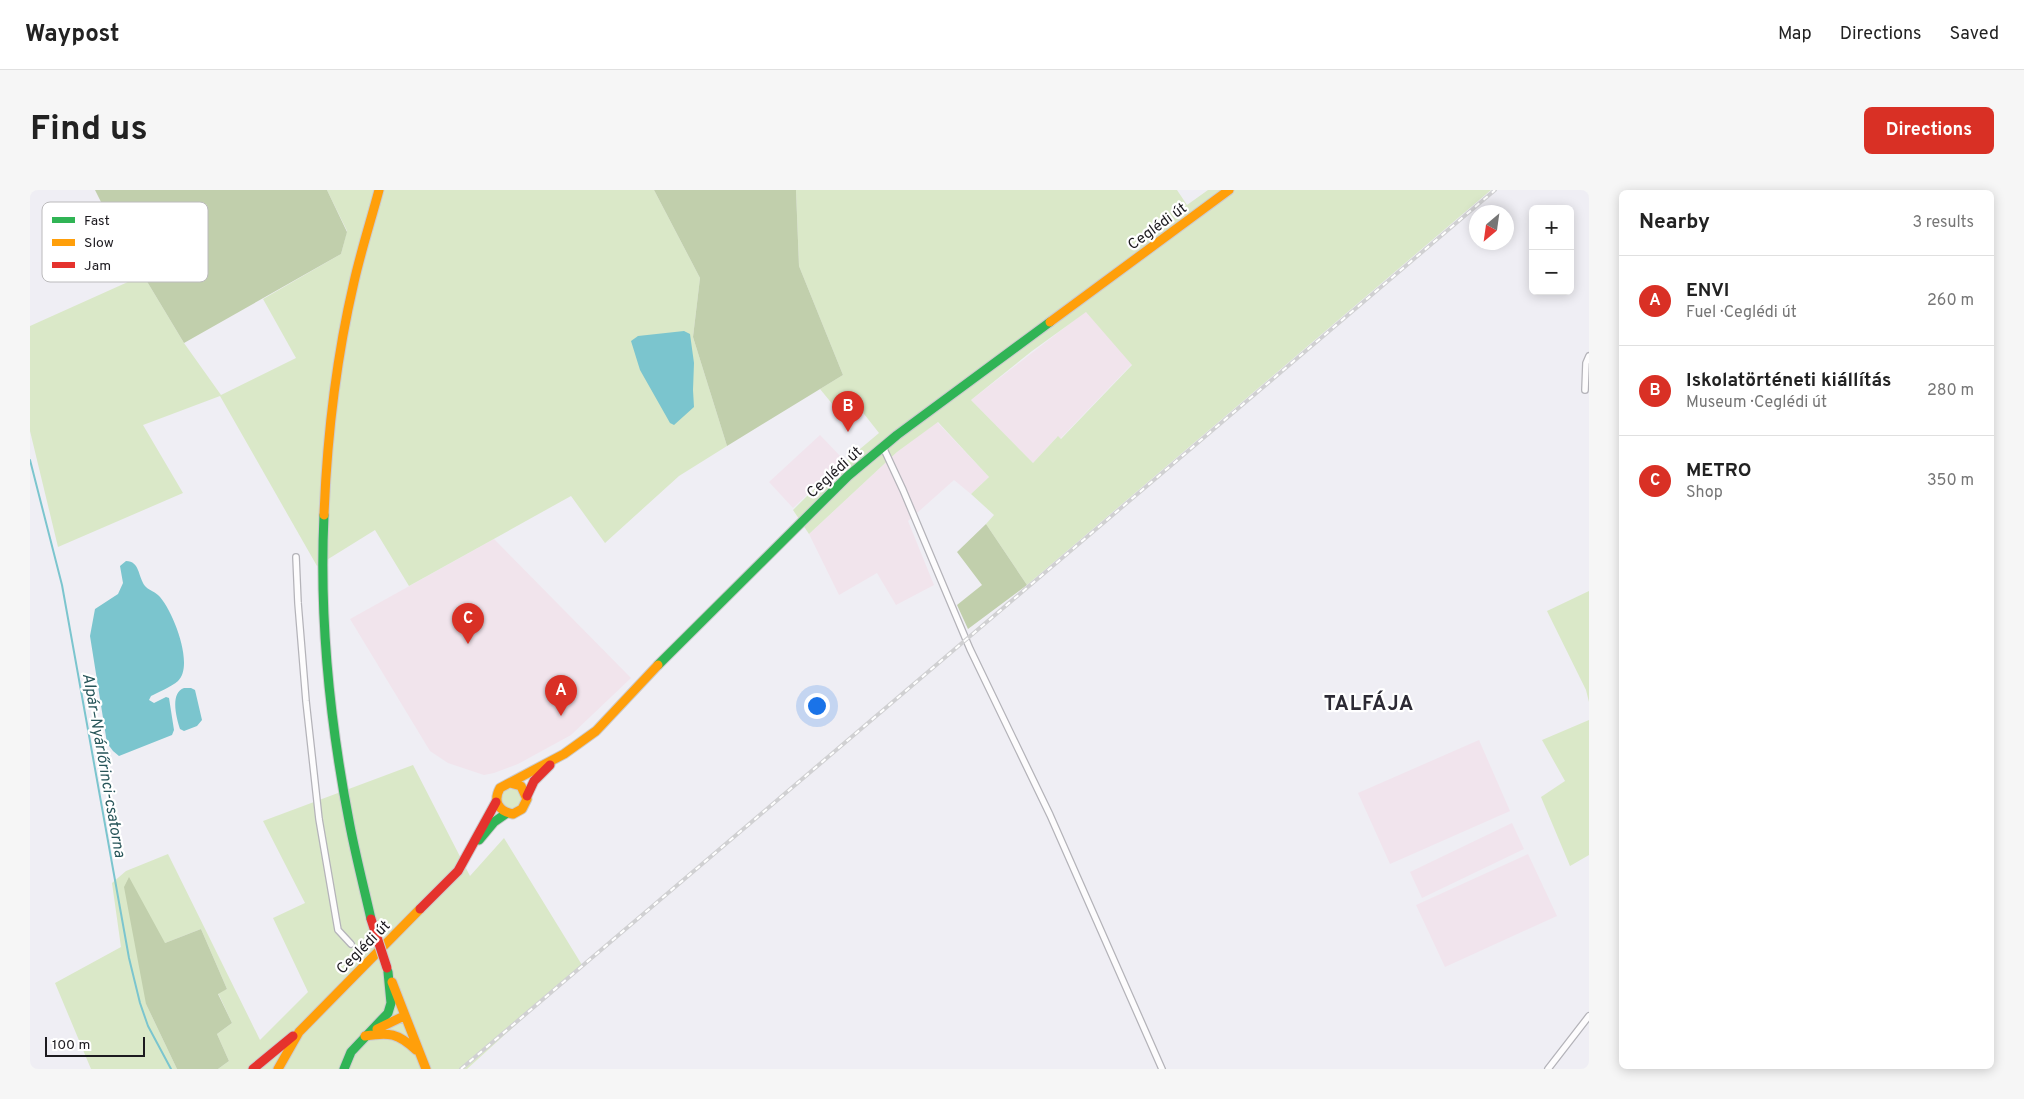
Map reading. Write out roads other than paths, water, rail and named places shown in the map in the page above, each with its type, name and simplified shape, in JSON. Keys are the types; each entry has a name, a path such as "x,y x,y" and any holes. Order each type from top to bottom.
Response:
{"main road":[{"path":"379,190 360,258 341,346 331,412 322,539 324,650 344,804 371,919 404,1016 423,1062"},
{"name":"Ceglédi út","path":"510,783 560,756 583,742 596,731 679,643 839,485 882,447 1223,192"},
{"name":"Ceglédi út","path":"527,796 534,781 560,756"},
{"path":"510,783 521,786 527,796 523,809 513,814 500,809 496,802 498,791 510,783"},
{"name":"Ceglédi út","path":"472,848 479,831 496,802"},
{"name":"Ceglédi út","path":"278,1069 299,1032 458,871 472,848 494,822 507,813"},
{"path":"344,1069 351,1052 388,1013 391,1003 388,970"},
{"path":"365,1036 404,1016"},
{"path":"253,1069 299,1032"},
{"path":"365,1036 384,1032 405,1038 423,1062"}],"street":[{"path":"1585,390 1586,363 1589,356"},
{"path":"882,447 903,490 970,649 1050,815 1162,1069"},
{"path":"296,557 306,701 320,819 338,930 351,944"},
{"path":"1548,1069 1589,1016"}],"water":[{"path":"684,331 690,334 694,363 694,407 674,425 670,423 640,370 631,341 638,336"},
{"path":"126,561 134,564 145,586 155,592 164,602 180,637 184,663 183,673 178,681 151,696 149,700 154,703 166,697 169,698 174,730 172,735 119,756 107,743 90,636 95,609 118,594 123,583 120,566"},
{"path":"184,688 195,690 202,720 197,726 184,731 180,729 175,706 177,695"}],"waterway":[{"name":"Alpár–Nyárlőrinci-csatorna","path":"30,460 62,585 129,958 140,1003 148,1026 171,1069"}],"railway":[{"path":"461,1069 1495,190"}],"place":[{"name":"Iskolatörténeti kiállítás","path":"848,432"},
{"name":"METRO","path":"468,644"},
{"name":"ENVI","path":"561,716"}],"district":[{"name":"TALFÁJA","path":"1369,703"}]}
